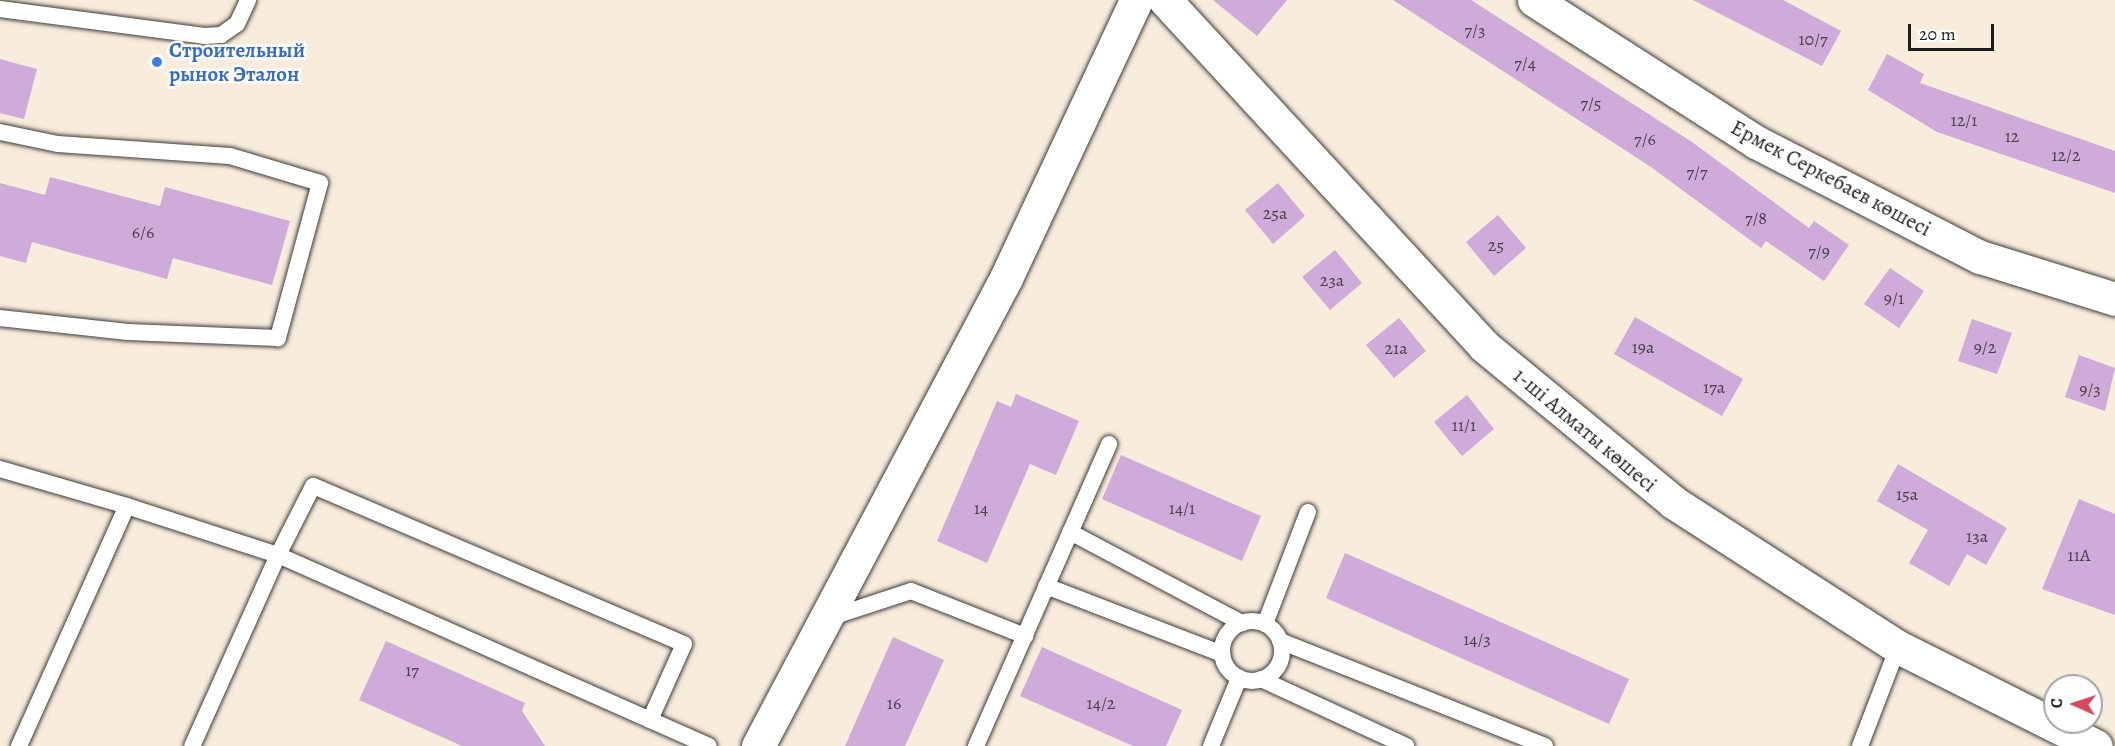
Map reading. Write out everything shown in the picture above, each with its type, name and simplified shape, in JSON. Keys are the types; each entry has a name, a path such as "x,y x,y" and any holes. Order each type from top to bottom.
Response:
{"street":[{"path":"758,746 1006,278 1136,0"},
{"name":"1-ші Алматы көшесі","path":"1165,0 1484,346 1673,502 1898,647 2096,746"},
{"name":"Ермек Серкебаев көшесі","path":"1539,2 1756,142 1980,257 2115,299"}],"lane":[{"path":"0,9 204,36 221,34 237,24 248,0"},
{"path":"0,132 58,144 230,156 320,183 278,338 128,332 0,318"},
{"path":"976,746 1109,444"},
{"path":"0,470 127,506 278,555 709,746"},
{"path":"192,746 278,555 313,486 684,644 650,720"},
{"path":"19,746 127,506"},
{"path":"1265,624 1308,512"},
{"path":"1070,532 1242,623 1265,624 1280,641 1545,746"},
{"path":"1046,586 1222,654 1239,678 1262,680 1406,746"},
{"path":"823,621 911,591 1024,636"},
{"path":"1222,654 1225,638 1242,623"},
{"path":"1262,680 1279,664 1280,641"},
{"path":"1860,746 1898,647"},
{"path":"1211,746 1239,678"}],"building":[{"path":"1213,0 1287,0 1257,36"},
{"path":"1393,0 1471,0 1692,142 1809,228 1814,221 1849,245 1824,281 1766,241 1761,248 1651,167"},
{"path":"1693,0 1783,0 1841,31 1822,66"},
{"path":"1887,54 1924,74 1920,83 2115,151 2115,193 1937,132 1868,90"},
{"path":"0,59 37,69 24,119 0,113"},
{"path":"50,177 160,206 165,187 290,221 272,285 173,258 167,279 32,242 26,263 0,256 0,183 45,195"},
{"path":"1278,183 1305,216 1273,244 1245,210"},
{"path":"1498,215 1526,248 1494,276 1466,242"},
{"path":"1335,250 1362,283 1330,310 1302,277"},
{"path":"1890,268 1924,291 1899,328 1864,304"},
{"path":"1635,317 1743,379 1722,416 1614,354"},
{"path":"1399,318 1426,351 1394,378 1366,345"},
{"path":"1972,319 2012,333 1997,374 1958,361"},
{"path":"2079,355 2115,368 2105,411 2065,397"},
{"path":"1016,394 1079,421 1056,475 1030,464 987,563 937,541 997,401 1011,407"},
{"path":"1467,395 1494,429 1462,456 1434,422"},
{"path":"1121,455 1261,516 1242,561 1102,499"},
{"path":"1898,464 2007,528 1986,565 1967,554 1949,586 1909,563 1928,530 1877,501"},
{"path":"2079,499 2115,514 2115,615 2042,589"},
{"path":"1345,553 1629,679 1609,724 1326,598"},
{"path":"893,637 944,660 905,746 845,746"},
{"path":"386,641 525,703 522,711 545,746 462,746 359,700"},
{"path":"1042,647 1182,710 1166,746 1133,746 1020,696"}],"place":[{"name":"Строительный рынок Эталон","path":"157,62"}]}
